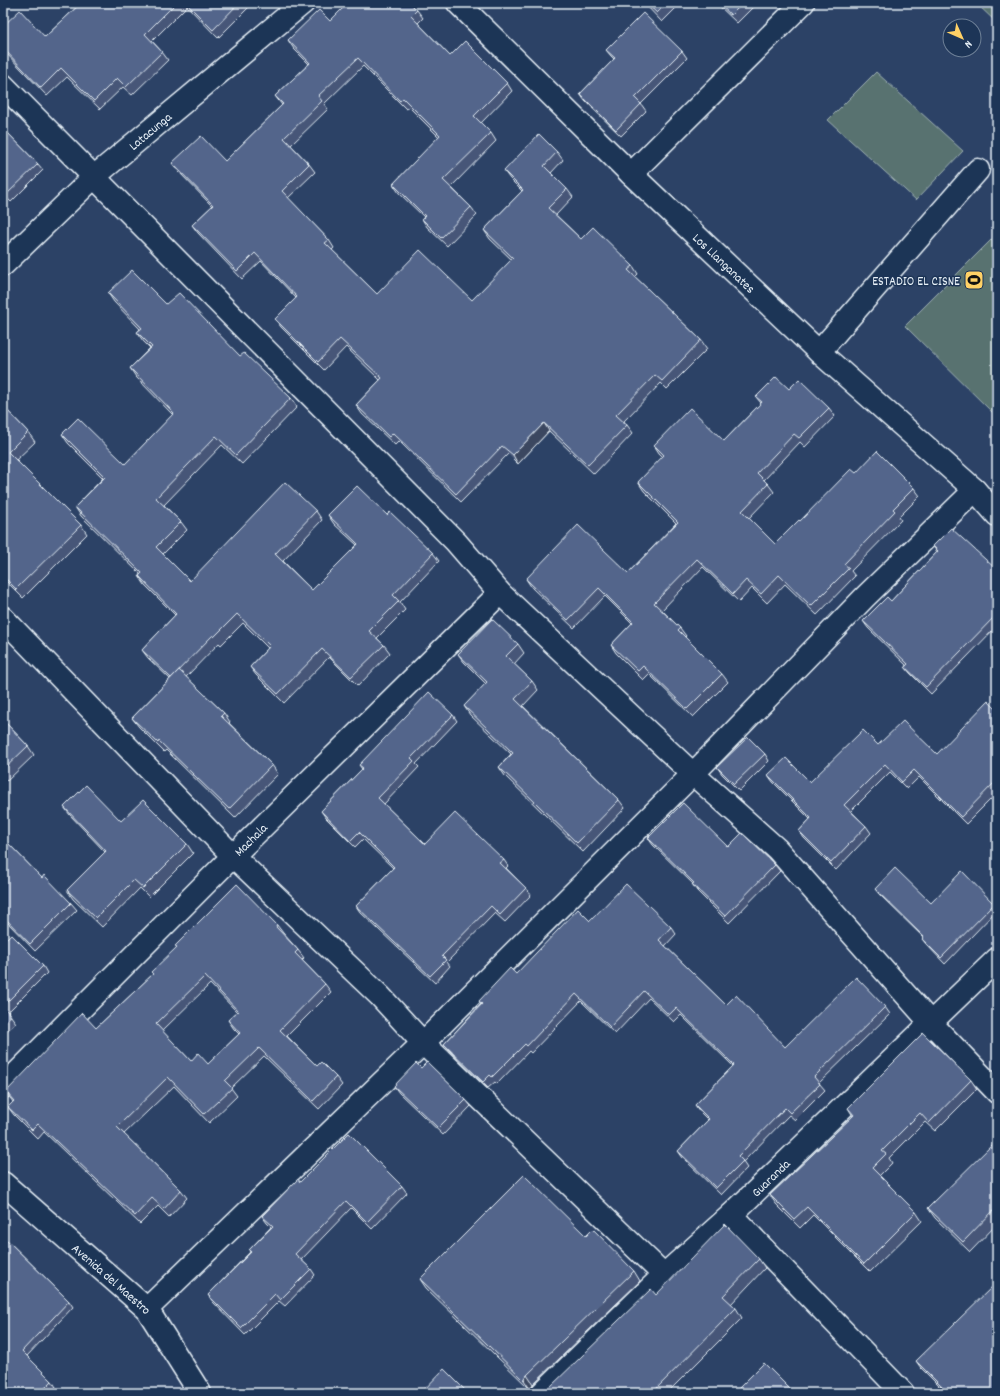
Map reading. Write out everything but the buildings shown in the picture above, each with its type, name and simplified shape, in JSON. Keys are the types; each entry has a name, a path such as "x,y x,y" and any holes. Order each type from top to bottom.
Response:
{"street":[{"name":"Latacunga","path":"3,265 95,176 303,3"},
{"name":"Los Llanganates","path":"458,3 632,174 819,352 975,490 997,514"},
{"path":"632,174 803,3"},
{"path":"3,84 456,542 500,593 692,774 777,849 930,1022 997,1092"},
{"path":"819,352 978,170"},
{"path":"147,1309 422,1043 692,774 864,597 975,490"},
{"name":"Machala","path":"3,1087 233,856 500,593"},
{"path":"3,618 233,856 380,996 422,1043 664,1275"},
{"name":"Guaranda","path":"542,1393 664,1275 731,1215 997,959"},
{"name":"Avenida del Maestro","path":"3,1183 147,1309 200,1393"},
{"path":"731,1215 903,1393"}],"green space":[{"path":"976,3 997,3 997,23"},
{"path":"876,72 963,151 916,200 828,120"},
{"name":"ESTADIO EL CISNE","path":"997,234 997,417 905,326"}],"place":[{"name":"ESTADIO EL CISNE","path":"974,280"}]}
